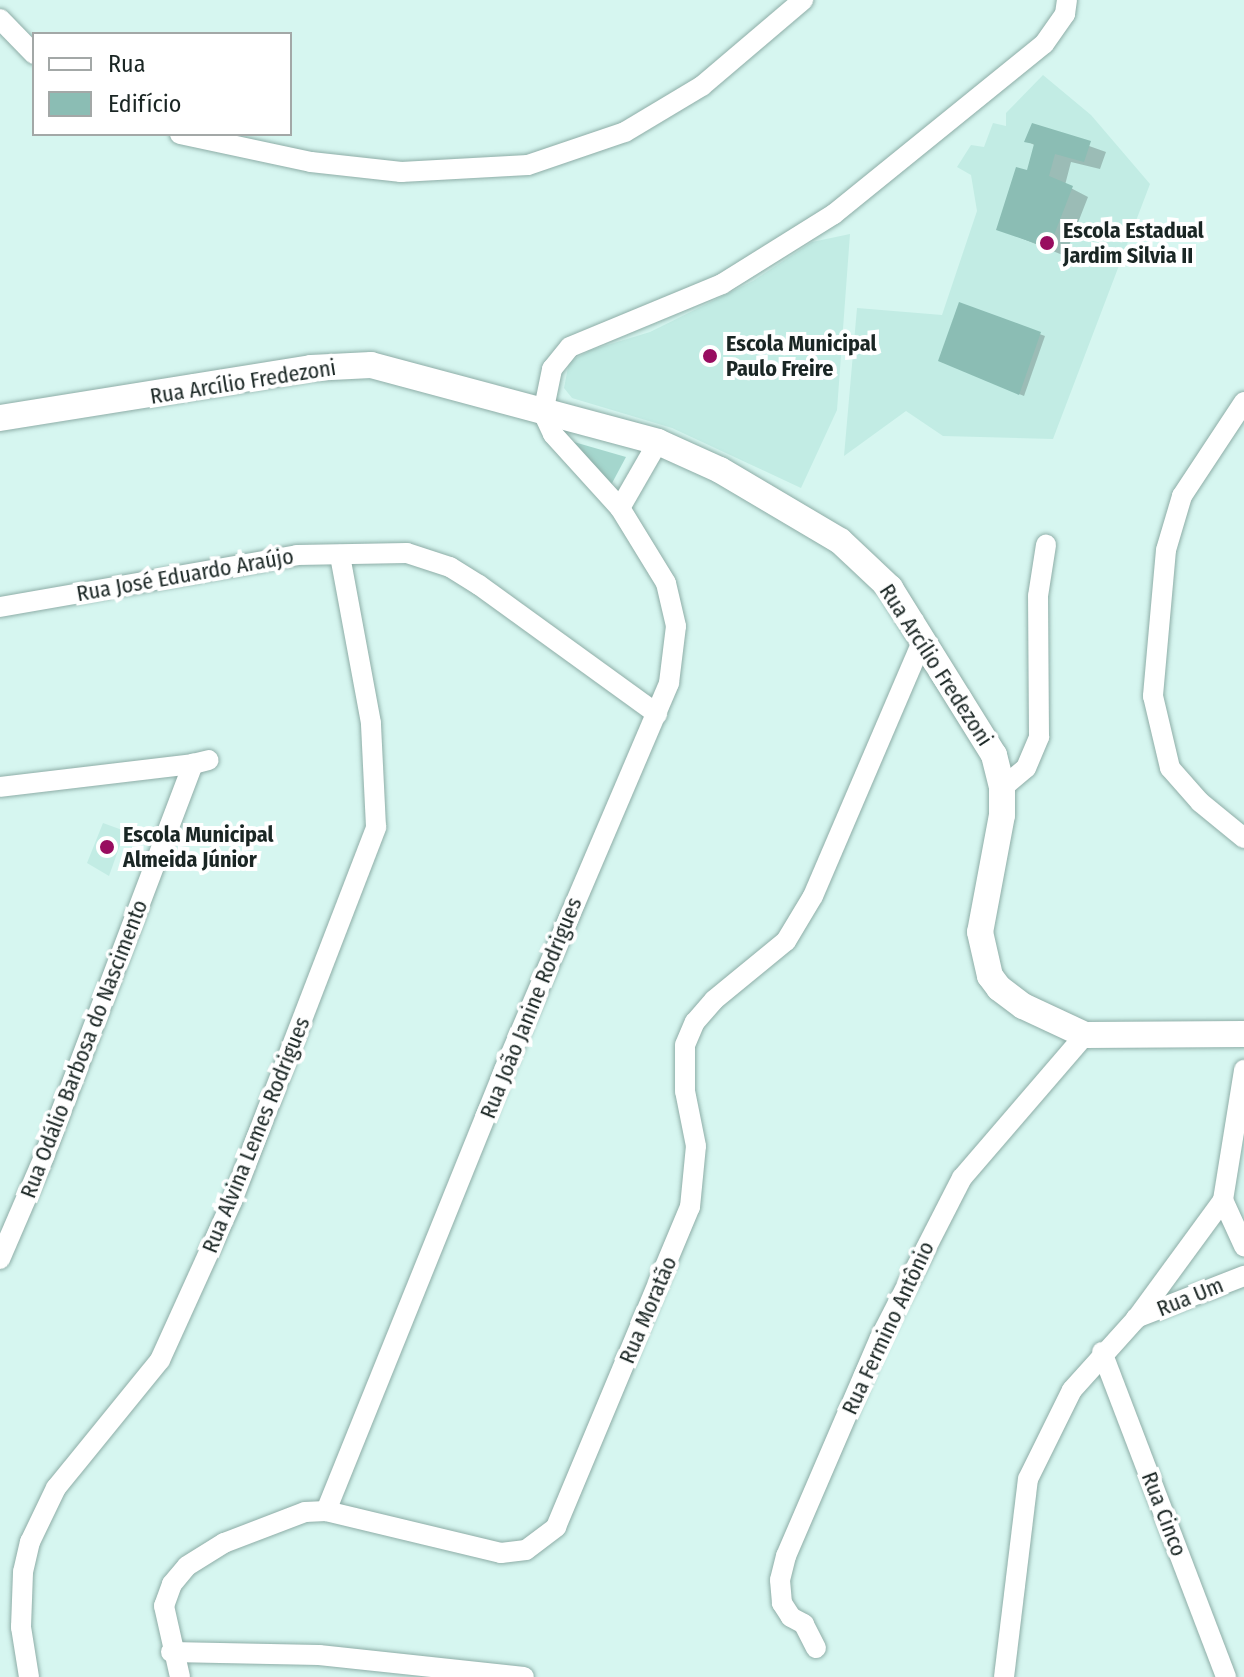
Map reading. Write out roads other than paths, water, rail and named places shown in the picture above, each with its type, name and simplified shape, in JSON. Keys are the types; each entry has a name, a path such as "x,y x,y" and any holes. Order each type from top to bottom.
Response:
{"street":[{"path":"189,136 311,162 401,172 528,165 569,154 638,124 702,86 803,0"},
{"path":"543,413 552,369 570,347 722,284 834,214 1044,44 1065,14 1067,0"},
{"path":"0,19 32,52"},
{"name":"Rua Arcílio Fredezoni","path":"0,418 311,368 371,365 658,442 785,504 840,541 890,588 994,755 1002,788 980,932 990,976 1023,1006 1085,1035 1244,1034"},
{"path":"1244,402 1182,496 1166,550 1153,696 1170,768 1200,802 1244,838"},
{"name":"Rua João Janine Rodrigues","path":"326,1511 504,1070 669,683 676,626 666,583 620,508 566,451 543,413"},
{"path":"620,508 658,442"},
{"path":"1002,788 1026,768 1039,737 1038,596 1046,545"},
{"name":"Rua José Eduardo Araújo","path":"0,607 297,555 407,553 450,567 657,714"},
{"name":"Rua Alvina Lemes Rodrigues","path":"29,1677 21,1627 23,1572 30,1542 56,1488 143,1387 165,1348 232,1201 376,827 375,753 340,555"},
{"name":"Rua Moratão","path":"180,1677 171,1652 164,1606 172,1584 187,1566 224,1543 285,1519 326,1511 501,1553 526,1550 556,1527 690,1207 696,1146 685,1091 685,1045 695,1022 714,1000 786,941 813,896 922,642"},
{"name":"Rua Odálio Barbosa do Nascimento","path":"0,787 201,762 0,1259"},
{"name":"Rua Fermino Antônio","path":"816,1648 804,1624 791,1617 782,1603 780,1580 786,1556 874,1353 962,1178 1085,1035"},
{"path":"1004,1677 1028,1479 1051,1424 1102,1352 1136,1319 1223,1200 1244,1070"},
{"path":"1223,1200 1244,1246"},
{"name":"Rua Um","path":"1136,1319 1244,1276"},
{"name":"Rua Cinco","path":"1102,1352 1226,1677"},
{"path":"171,1652 319,1655 524,1677"}],"place":[{"name":"Escola Estadual Jardim Silvia II","path":"1047,243"},
{"name":"Escola Municipal Paulo Freire","path":"710,356"},
{"name":"Escola Municipal Almeida Júnior","path":"107,847"}]}
